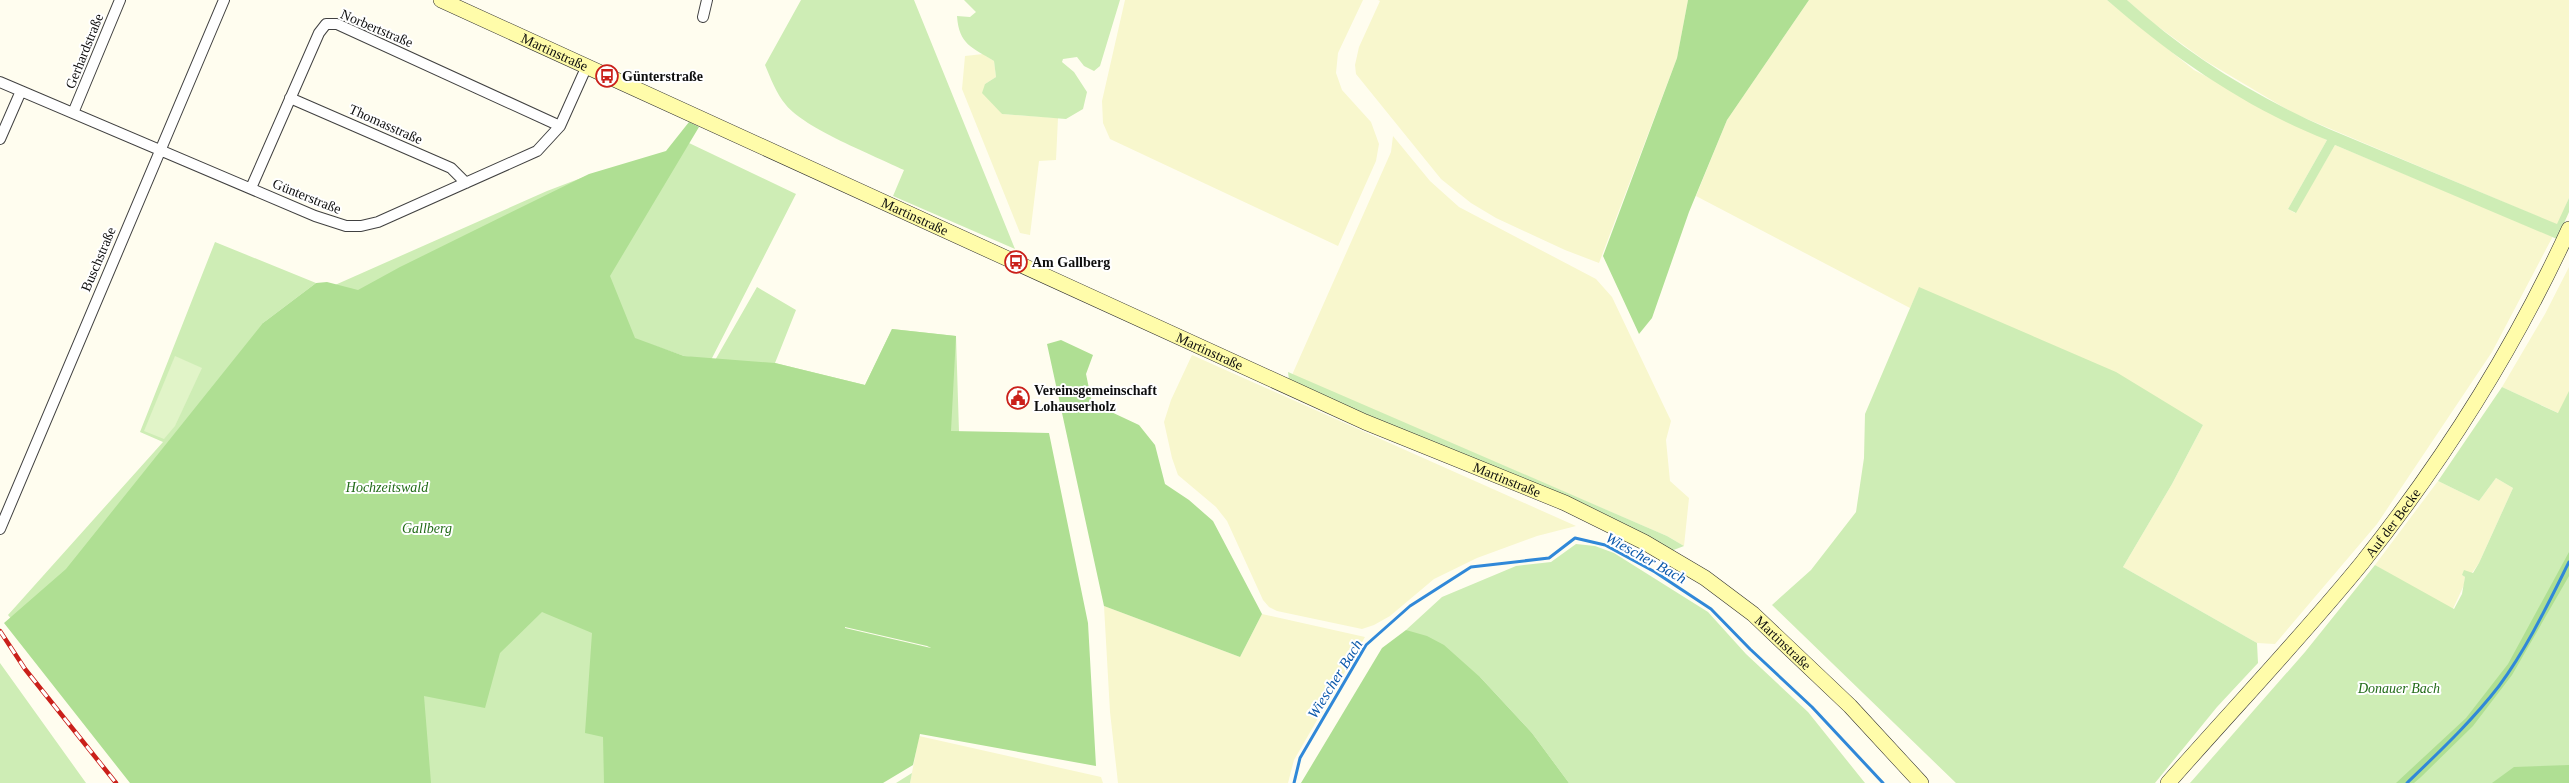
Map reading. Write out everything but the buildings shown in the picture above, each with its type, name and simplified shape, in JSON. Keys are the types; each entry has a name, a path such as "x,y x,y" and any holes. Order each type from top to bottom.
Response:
{"street":[{"name":"Gerhardstraße","path":"73,113 120,0"},
{"name":"Buschstraße","path":"0,529 224,0"},
{"name":"Martinstraße","path":"441,0 586,68 1364,422 1565,504 1662,551 1705,578 1753,614 1850,706 1921,783"},
{"path":"703,17 708,0"},
{"name":"Norbertstraße","path":"251,188 319,33 326,24 337,24 560,126"},
{"name":"Günterstraße","path":"0,82 330,222 362,226 378,222 537,151 560,126 586,68"},
{"path":"0,139 21,90"},
{"name":"Thomasstraße","path":"290,98 451,168 466,183"},
{"name":"Auf der Becke","path":"2168,783 2303,633 2362,562 2413,494 2490,377 2533,300 2569,229"}],"green space":[{"path":"801,0 914,0 1015,249 893,196 904,170 824,132 795,114 786,105 777,91 765,65"},
{"path":"964,0 1120,0 1100,66 1094,71 1084,66 1077,57 1063,59 1062,62 1074,72 1087,92 1083,109 1066,119 1002,114 982,93 985,84 996,77 994,61 968,44 958,26 957,16 970,17 976,12"},
{"path":"1125,0 1363,0 1338,53 1336,73 1342,90 1371,122 1379,144 1376,161 1338,246 1110,139 1103,123 1102,101"},
{"path":"1378,0 1688,0 1677,58 1599,263 1565,250 1496,218 1471,203 1441,179 1356,74 1355,65 1359,47 1380,1"},
{"path":"1688,0 1809,0 1727,120 1689,212 1652,318 1639,334 1603,256 1677,58"},
{"path":"1809,0 2107,0 2194,70 2327,140 2288,209 2295,213 2335,145 2553,236 2492,352 2377,524 2275,644 2257,643 2123,567 2172,484 2203,425 1919,288 1910,308 1696,196 1727,120"},
{"path":"2107,0 2127,0 2173,38 2223,73 2275,103 2329,129 2557,224 2569,198 2569,212 2557,239 2335,145 2296,213 2288,209 2327,140 2296,127 2267,112 2211,79 2158,42"},
{"path":"2127,0 2569,0 2569,198 2558,225 2293,113 2204,60 2149,20"},
{"path":"983,54 994,61 996,77 985,84 1002,114 1058,118 1056,160 1039,161 1030,235 1020,233 962,89 965,56"},
{"name":"Hochzeitswald","path":"689,122 699,127 610,276 635,338 684,356 775,363 865,385 892,329 956,336 951,431 1049,433 1088,623 1096,766 920,734 913,765 883,783 604,783 603,737 585,733 592,633 542,612 500,653 485,708 424,696 431,783 130,783 4,623 66,569 263,323 316,283 327,282 358,290 400,267 589,174 666,151","holes":["845,627 927,646 931,648"]},
{"path":"1393,136 1430,181 1459,207 1596,279 1612,297 1671,421 1666,440 1670,481 1689,498 1684,546 1667,536 1292,375 1391,152"},
{"name":"Hochzeitswald","path":"689,143 796,194 711,360 684,356 635,339 591,331 710,369 757,287 796,310 775,363 865,385 892,329 956,336 959,432 956,623 817,615 678,783 138,783 79,699 8,615 163,442 140,432 215,242 316,283 263,323 326,289 547,191 589,175 681,155"},
{"path":"2569,267 2569,418 2502,387 2545,314"},
{"path":"1919,287 2116,372 2203,425 2172,484 2123,567 2257,643 2258,663 2217,707 2155,783 1956,783 1772,605 1811,570 1856,512 1864,458 1865,414"},
{"path":"1061,340 1093,355 1086,374 1092,403 1139,425 1155,445 1165,484 1189,500 1213,521 1262,614 1240,657 1104,606 1047,344"},
{"path":"1192,355 1576,526 1537,536 1477,558 1434,579 1390,616 1374,625 1362,629 1277,611 1269,607 1263,600 1227,521 1216,507 1178,475 1172,458 1164,422 1171,400"},
{"path":"175,356 202,368 175,426 164,439 144,431"},
{"path":"1288,372 1667,536 1684,546 1671,551 1289,380"},
{"name":"Donauer Bach","path":"2502,387 2558,413 2569,391 2569,783 2190,783 2305,652 2375,565 2454,609 2462,594 2465,577 2462,575 2464,570 2473,573 2479,563 2513,488 2496,478 2479,501 2438,481"},
{"path":"2496,478 2513,488 2479,563 2472,573 2462,575 2465,577 2464,585 2452,611 2375,565 2438,481 2479,501"},
{"path":"1576,544 1595,546 1614,553 1708,612 1746,654 1808,712 1865,783 1569,783 1532,733 1481,678 1406,630 1442,597 1516,566 1551,562"},
{"path":"2569,552 2569,576 2512,675 2473,726 2421,777 2414,783 2396,783 2466,718 2508,664"},
{"path":"1104,606 1240,657 1262,614 1365,637 1294,760 1288,783 1118,783 1110,712"},
{"path":"1406,630 1427,636 1444,645 1481,678 1532,733 1569,783 1301,783 1382,648"},
{"path":"0,663 86,783 0,783"},
{"path":"919,736 1101,777 1103,783 910,783"},
{"path":"2569,765 2569,783 2492,783 2514,767"},
{"path":"912,773 910,783 896,783"}],"waterway":[{"name":"Wiescher Bach","path":"1294,783 1300,758 1366,645 1410,606 1471,567 1549,558 1575,538 1605,545 1655,572 1711,609 1750,649 1812,707 1883,783"},
{"name":"Donauer Bach","path":"2407,783 2466,724 2499,686 2528,641 2569,562"}],"railway":[{"path":"0,631 25,669 116,783"}],"place":[{"name":"Günterstraße","path":"607,76"},
{"name":"Am Gallberg","path":"1016,262"},
{"name":"Vereinsgemeinschaft Lohauserholz","path":"1018,398"}],"park label":[{"name":"Gallberg","path":"427,528"}]}
